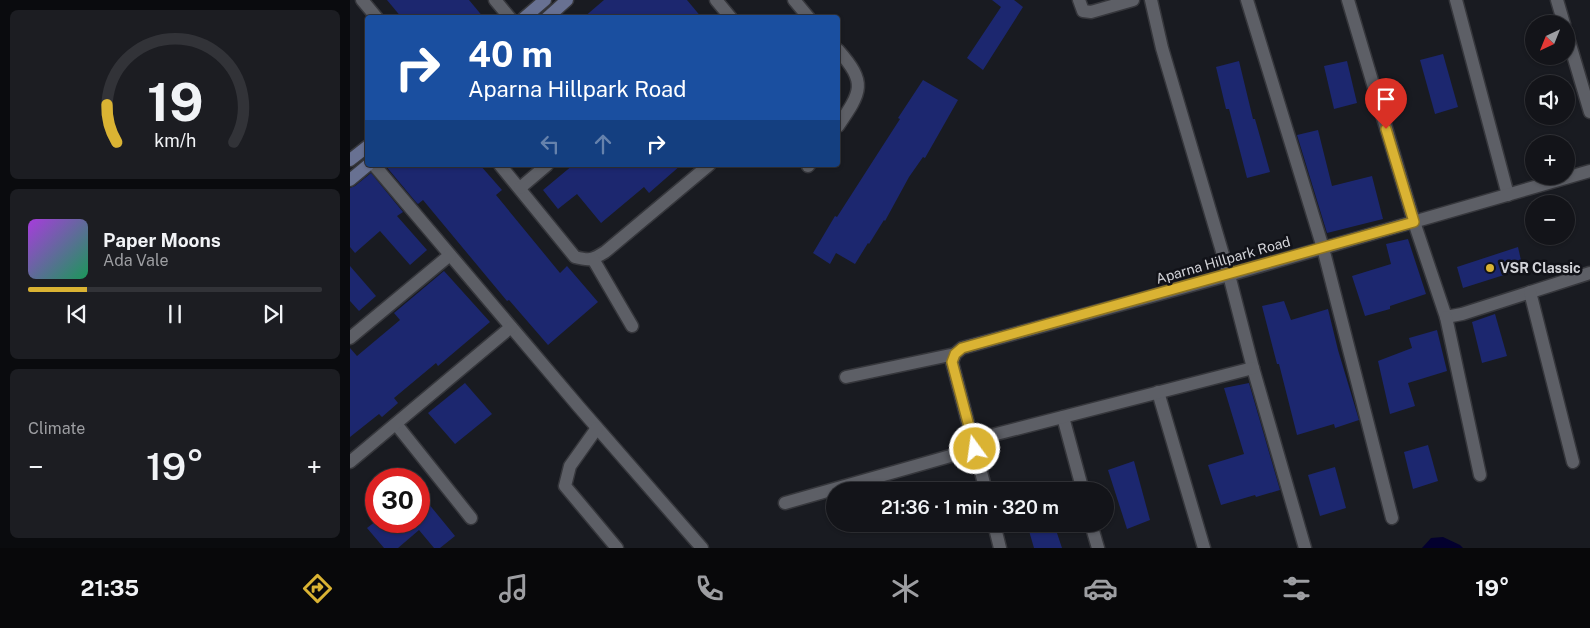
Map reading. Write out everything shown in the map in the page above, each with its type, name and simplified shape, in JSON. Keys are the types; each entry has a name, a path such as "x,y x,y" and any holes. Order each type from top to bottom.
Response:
{"street":[{"path":"362,0 374,15"},
{"path":"495,0 508,15"},
{"path":"528,15 545,0"},
{"path":"550,15 568,0"},
{"path":"716,0 727,15"},
{"path":"794,0 806,15"},
{"path":"1079,0 1083,11 1091,12 1133,0"},
{"path":"1151,0 1172,84 1229,275 1305,548"},
{"path":"1247,0 1323,248 1392,518"},
{"path":"1348,0 1414,222 1446,317 1480,475"},
{"path":"1456,0 1508,195"},
{"path":"1557,0 1561,15"},
{"path":"840,52 851,65 858,80 858,95 840,123"},
{"path":"1575,61 1590,112"},
{"path":"350,160 365,148"},
{"path":"350,180 366,167"},
{"path":"376,167 597,428 702,548"},
{"path":"502,167 575,257 585,260 593,260 707,167"},
{"path":"520,188 545,167"},
{"name":"Aparna Hillpark Road","path":"846,377 955,354 962,348 1229,275 1590,171"},
{"path":"350,338 450,255"},
{"path":"593,260 632,326"},
{"path":"1446,317 1462,314 1590,273"},
{"path":"1530,292 1574,462"},
{"path":"350,462 511,327"},
{"path":"955,354 952,362 984,482"},
{"path":"785,503 1063,417 1254,368"},
{"path":"1158,392 1204,548"},
{"path":"1063,417 1081,482"},
{"path":"396,424 471,518"},
{"path":"597,428 570,466 565,486 617,548"},
{"path":"996,532 1000,548"},
{"path":"1093,532 1098,548"}],"shaded area":[{"path":"1443,537 1463,548 1422,548 1431,538"}],"building":[{"path":"387,0 469,0 482,15 400,15"},
{"path":"604,0 687,0 700,15 586,15"},
{"path":"992,0 1014,0 1023,7 983,70 967,58 1001,7"},
{"path":"1443,54 1458,107 1435,114 1420,60"},
{"path":"1239,61 1253,119 1255,119 1270,172 1247,178 1229,109 1226,109 1216,67"},
{"path":"1347,61 1357,103 1334,109 1324,66"},
{"path":"923,80 958,100 925,158 923,157 909,177 885,221 855,264 836,253 830,264 813,253 835,216 837,217 900,119 898,118"},
{"path":"1318,130 1332,186 1372,176 1383,219 1327,233 1297,135"},
{"path":"387,167 482,167 502,190 496,195 560,273 567,266 598,302 548,345 509,300 507,301 423,200 418,204"},
{"path":"571,167 679,167 649,193 644,187 601,223 577,194 558,209 543,190"},
{"path":"371,173 403,212 397,216 427,250 410,265 380,231 355,253 350,247 350,188"},
{"path":"1408,239 1426,294 1390,306 1390,309 1365,316 1352,276 1391,264 1386,244"},
{"name":"VSR Classic","path":"1518,247 1523,269 1463,288 1457,267"},
{"path":"350,266 376,296 359,311 350,301"},
{"path":"444,271 490,322 438,366 436,363 394,398 398,403 382,417 379,414 350,437 350,348 357,356 400,320 394,313"},
{"path":"1284,301 1291,320 1328,309 1359,420 1335,428 1334,424 1297,435 1262,306"},
{"path":"1495,314 1507,356 1482,363 1472,322"},
{"path":"1437,330 1447,371 1408,383 1415,406 1390,414 1378,361 1412,348 1409,338"},
{"path":"465,383 492,414 455,444 428,413"},
{"path":"1249,383 1280,490 1221,505 1208,465 1244,454 1224,388"},
{"path":"1428,445 1438,481 1413,489 1404,452"},
{"path":"1134,461 1150,520 1127,529 1114,489 1114,482 1112,482 1108,470"},
{"path":"1335,467 1346,508 1320,516 1308,475"},
{"path":"430,505 455,536 440,548 434,548 422,533 430,533"},
{"path":"1029,532 1057,532 1062,548 1034,548"},
{"path":"371,533 416,533 398,548 384,548"}],"place":[{"name":"VSR Classic","path":"1490,268"}],"route":[{"path":"975,449 952,362 955,354 962,348 1414,222 1386,129"}]}
